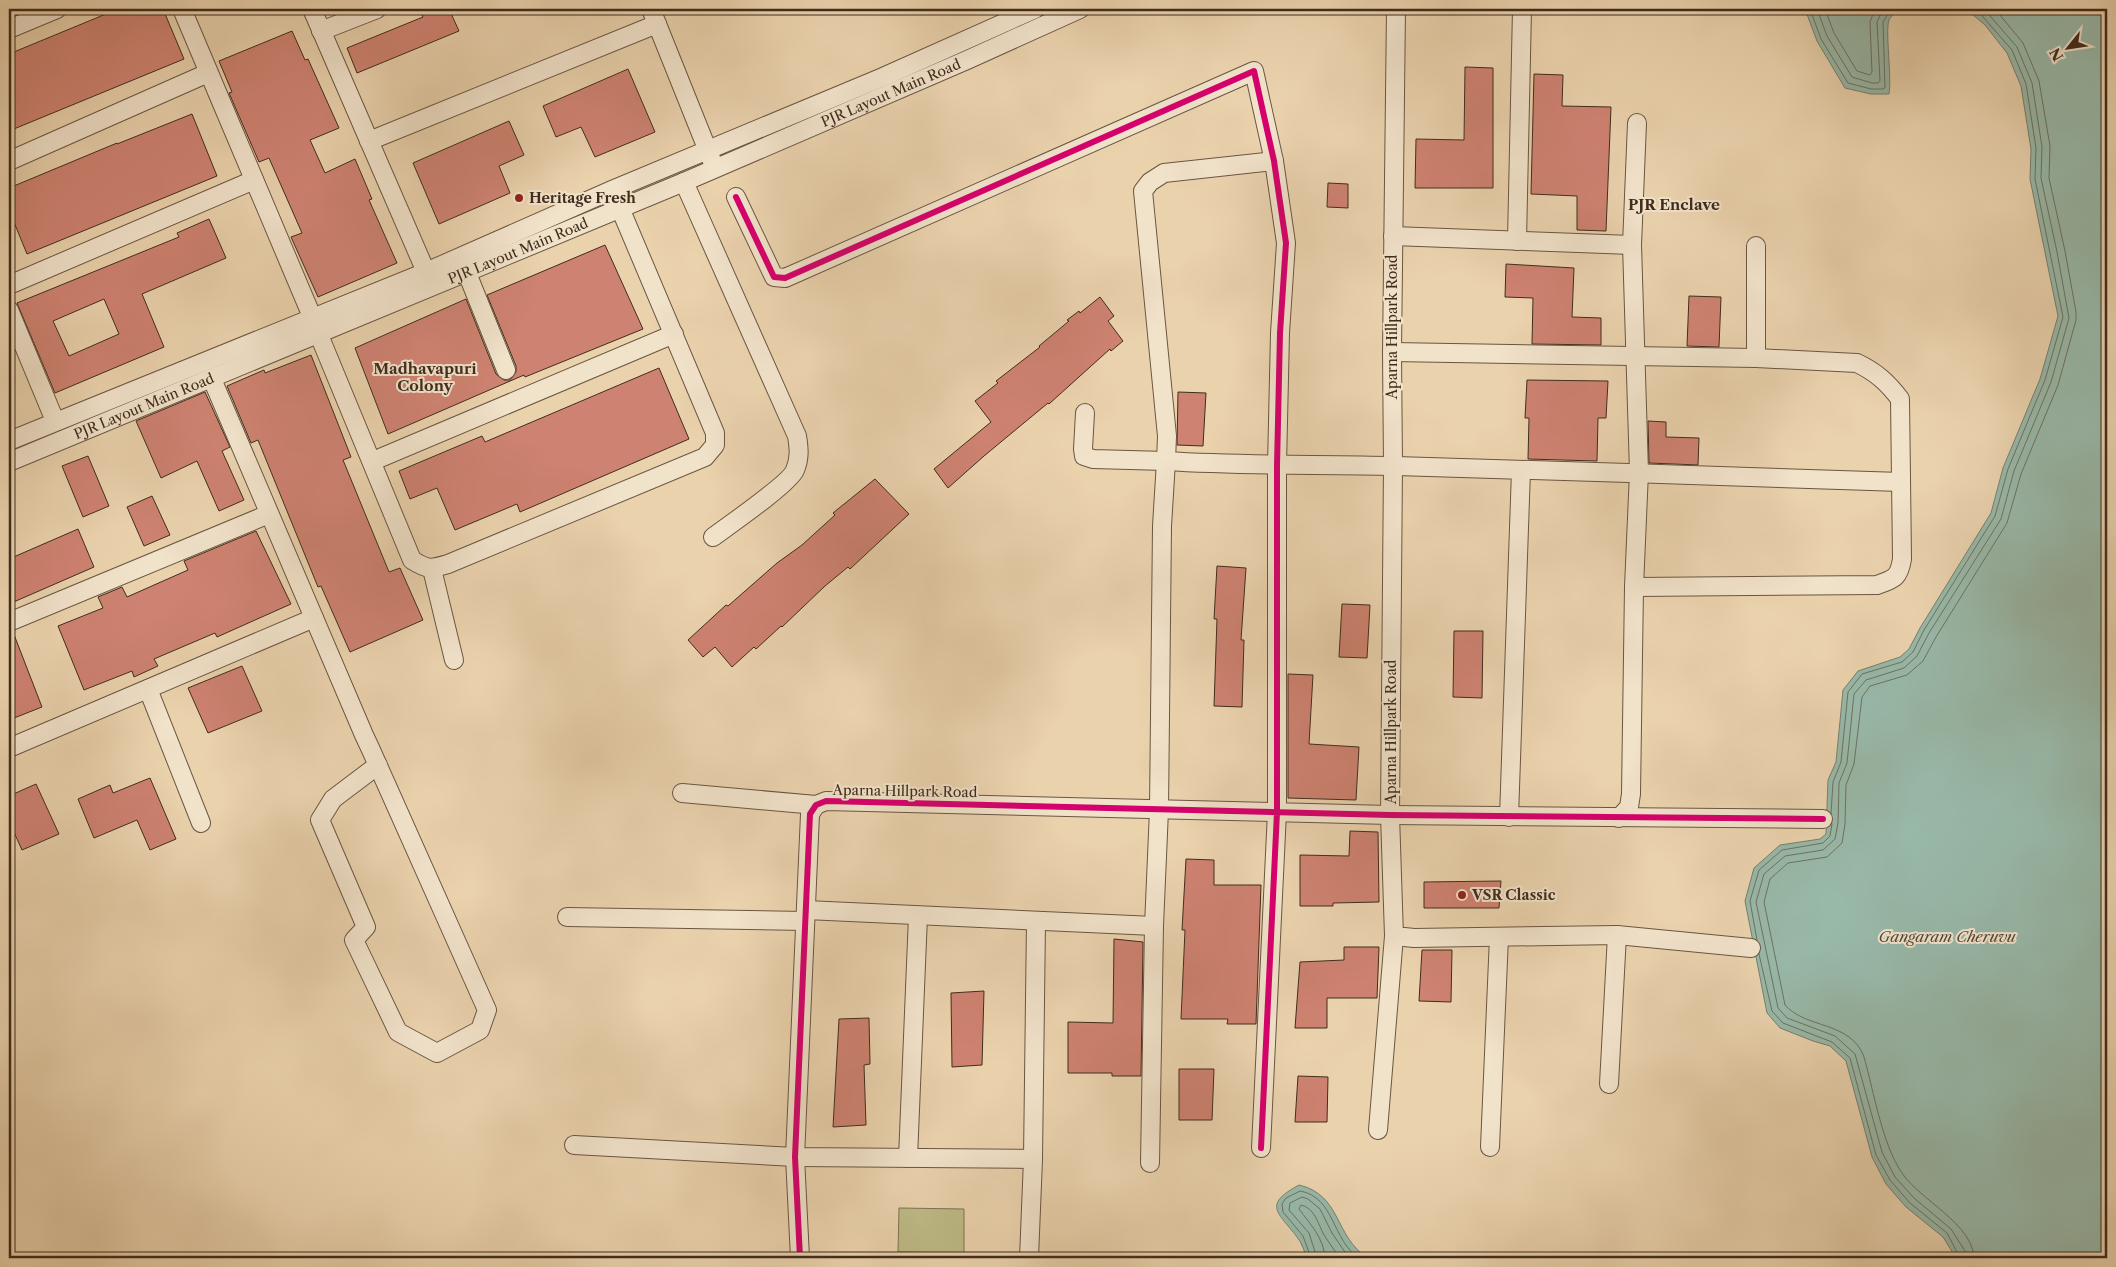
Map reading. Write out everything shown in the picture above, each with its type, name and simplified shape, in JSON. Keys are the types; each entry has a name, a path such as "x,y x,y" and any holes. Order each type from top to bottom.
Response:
{"street":[{"path":"9,29 57,9"},
{"path":"182,9 373,461 412,560 423,567 432,569 448,564 705,457 715,445 716,433 620,208"},
{"path":"312,9 426,272"},
{"path":"321,31 377,9"},
{"path":"316,327 426,272 707,150 883,77 1035,9"},
{"name":"PJR Layout Main Road","path":"9,462 212,379 274,344 316,327 468,273 967,60 1080,9"},
{"name":"Aparna Hillpark Road","path":"800,1258 794,1157 810,814 816,805 826,802 864,802 1390,815 1396,9"},
{"path":"1517,241 1522,9"},
{"path":"369,141 654,16 715,168"},
{"path":"736,197 774,277 785,278 1254,71 1274,161 1286,243 1276,466 1277,812 1262,1148"},
{"path":"9,161 208,73"},
{"path":"1619,818 1629,807 1631,794 1634,587 1639,472 1632,245 1637,123"},
{"path":"1150,1163 1154,926 1159,810 1161,555 1167,436 1143,191 1150,182 1164,174 1274,161"},
{"path":"9,285 254,180"},
{"path":"684,182 797,436 800,455 795,473 780,487 713,537"},
{"path":"1393,236 1632,245"},
{"path":"1756,246 1756,358"},
{"path":"468,273 506,370"},
{"path":"9,310 55,421"},
{"path":"373,461 674,334"},
{"path":"9,441 55,421 274,344"},
{"path":"1392,352 1756,358 1857,363 1869,368 1886,381 1900,399 1902,559 1900,570 1894,579 1877,585 1634,587"},
{"path":"212,379 378,765 488,1010 480,1030 436,1053 398,1032 354,940 366,927 320,820 333,799 378,765"},
{"path":"1085,413 1084,456 1093,459 1276,466 1393,466 1639,472 1901,482"},
{"path":"1509,817 1521,470"},
{"path":"9,622 269,514"},
{"path":"432,569 454,660"},
{"path":"9,748 314,618"},
{"path":"148,689 201,823"},
{"path":"682,794 816,805"},
{"path":"1378,1130 1394,936 1390,815 1823,819"},
{"path":"567,917 918,916 1154,926"},
{"path":"908,1158 918,916"},
{"path":"1029,1258 1033,1159 1036,921"},
{"path":"1394,936 1414,938 1617,935 1751,948"},
{"path":"1609,1084 1617,935"},
{"path":"1490,1147 1499,937"},
{"path":"574,1145 794,1157 1033,1159"}],"shaded area":[{"path":"899,1208 964,1209 964,1253 898,1252"}],"water":[{"path":"1805,9 1904,9 1897,12 1889,20 1889,94 1871,94 1845,88 1817,41"},
{"name":"Gangaram Cheruvu","path":"1966,9 2107,9 2107,1258 1956,1258 1943,1237 1906,1207 1886,1184 1872,1157 1846,1061 1830,1046 1780,1028 1767,1013 1745,901 1754,868 1780,845 1820,839 1826,834 1828,780 1836,762 1843,690 1858,671 1900,657 1909,649 1991,513 2003,468 2040,379 2058,316 2030,179 2031,149 2021,86 2007,53 1985,25"},
{"path":"1299,1185 1313,1190 1323,1198 1331,1207 1349,1239 1368,1258 1307,1258 1299,1239 1277,1209 1280,1198"}],"building":[{"path":"118,9 163,9 184,59 9,131 9,54"},
{"path":"419,9 449,9 459,31 357,73 347,48 423,17"},
{"path":"292,31 305,60 308,59 339,128 310,140 325,173 355,159 372,199 369,200 397,263 318,297 291,237 302,233 269,158 259,162 229,93 232,92 219,61"},
{"path":"1465,67 1493,68 1493,188 1415,188 1416,139 1464,140"},
{"path":"628,69 655,132 595,157 581,127 556,137 543,106"},
{"path":"1534,74 1563,75 1562,106 1611,107 1606,231 1577,230 1577,196 1531,194"},
{"path":"192,114 217,176 27,254 9,210 9,188"},
{"path":"509,121 524,155 499,166 510,193 439,224 413,163"},
{"path":"1328,183 1348,184 1348,208 1327,207"},
{"path":"209,219 226,258 142,294 164,347 55,393 17,303 179,237 177,233","holes":["104,299 119,334 69,356 53,321"]},
{"path":"605,245 643,329 525,377 524,375 388,434 355,348 466,299 496,374 504,380 510,380 516,372 516,366 487,295"},
{"path":"1506,264 1574,268 1572,317 1601,318 1601,345 1532,344 1533,298 1505,297"},
{"path":"1689,296 1721,297 1719,347 1687,346"},
{"path":"1100,297 1114,316 1108,321 1123,341 1111,351 1110,349 1049,404 984,456 948,488 934,469 991,422 975,401 998,383 996,381 1040,347 1069,321 1067,320 1079,311 1080,313"},
{"path":"311,355 351,457 343,460 389,572 400,568 423,620 350,652 321,586 318,587 258,440 251,443 227,386 264,370 265,373"},
{"path":"659,368 689,439 520,512 517,504 455,530 437,488 410,499 399,471 482,436 485,442"},
{"path":"1527,380 1608,381 1606,418 1598,418 1597,461 1528,459 1529,418 1525,418"},
{"path":"205,392 230,447 222,451 244,500 219,511 197,461 161,478 136,421"},
{"path":"1178,392 1206,393 1203,446 1177,445"},
{"path":"1648,421 1666,422 1666,437 1699,438 1698,465 1649,463"},
{"path":"88,456 109,506 83,517 62,466"},
{"path":"875,479 909,514 850,569 848,567 825,586 782,627 756,649 754,647 732,667 715,647 703,657 688,640 726,605 728,606 777,563 802,545 835,515 833,513"},
{"path":"152,496 170,535 144,546 127,507"},
{"path":"78,529 94,567 9,604 9,559"},
{"path":"256,531 291,604 217,637 215,633 154,659 158,666 134,677 132,671 84,690 58,626 103,608 98,597 122,587 127,597 188,570 184,561"},
{"path":"1217,566 1246,568 1241,640 1244,640 1242,707 1214,706 1217,619 1214,619"},
{"path":"1342,604 1370,605 1367,658 1339,657"},
{"path":"1454,631 1483,631 1482,698 1453,697"},
{"path":"9,632 13,632 42,707 9,720"},
{"path":"242,666 262,711 208,733 188,688"},
{"path":"1288,674 1313,675 1309,744 1359,747 1356,800 1288,798"},
{"path":"150,778 176,839 150,850 137,820 94,838 78,799 110,785 113,793"},
{"path":"36,784 59,834 22,850 9,821 9,796"},
{"path":"1350,831 1378,832 1379,902 1333,903 1333,906 1300,906 1300,855 1349,856"},
{"path":"1186,859 1214,860 1214,885 1261,885 1256,1024 1227,1024 1228,1019 1181,1019 1185,930 1182,930"},
{"name":"VSR Classic","path":"1501,881 1499,908 1424,908 1424,882"},
{"path":"1114,939 1143,942 1141,1076 1112,1076 1112,1073 1068,1073 1068,1022 1113,1023"},
{"path":"1344,947 1379,947 1377,998 1327,998 1327,1028 1295,1028 1300,962 1344,960"},
{"path":"1422,950 1452,950 1451,1002 1419,1001"},
{"path":"984,991 982,1065 952,1067 951,993"},
{"path":"869,1018 870,1064 864,1065 866,1125 833,1127 839,1019"},
{"path":"1179,1069 1214,1069 1212,1120 1179,1120"},
{"path":"1298,1076 1328,1077 1327,1122 1295,1122"}],"cycle path":[{"path":"736,197 774,277 785,278 1254,71 1274,161 1286,243 1280,333 1277,466 1277,812 1261,1148"},
{"path":"800,1258 795,1157 810,814 816,805 826,801 1390,815 1823,819"}],"place":[{"name":"Heritage Fresh","path":"519,198"},
{"name":"VSR Classic","path":"1462,895"}],"district":[{"name":"PJR Enclave","path":"1674,205"},
{"name":"Madhavapuri Colony","path":"425,378"}]}
